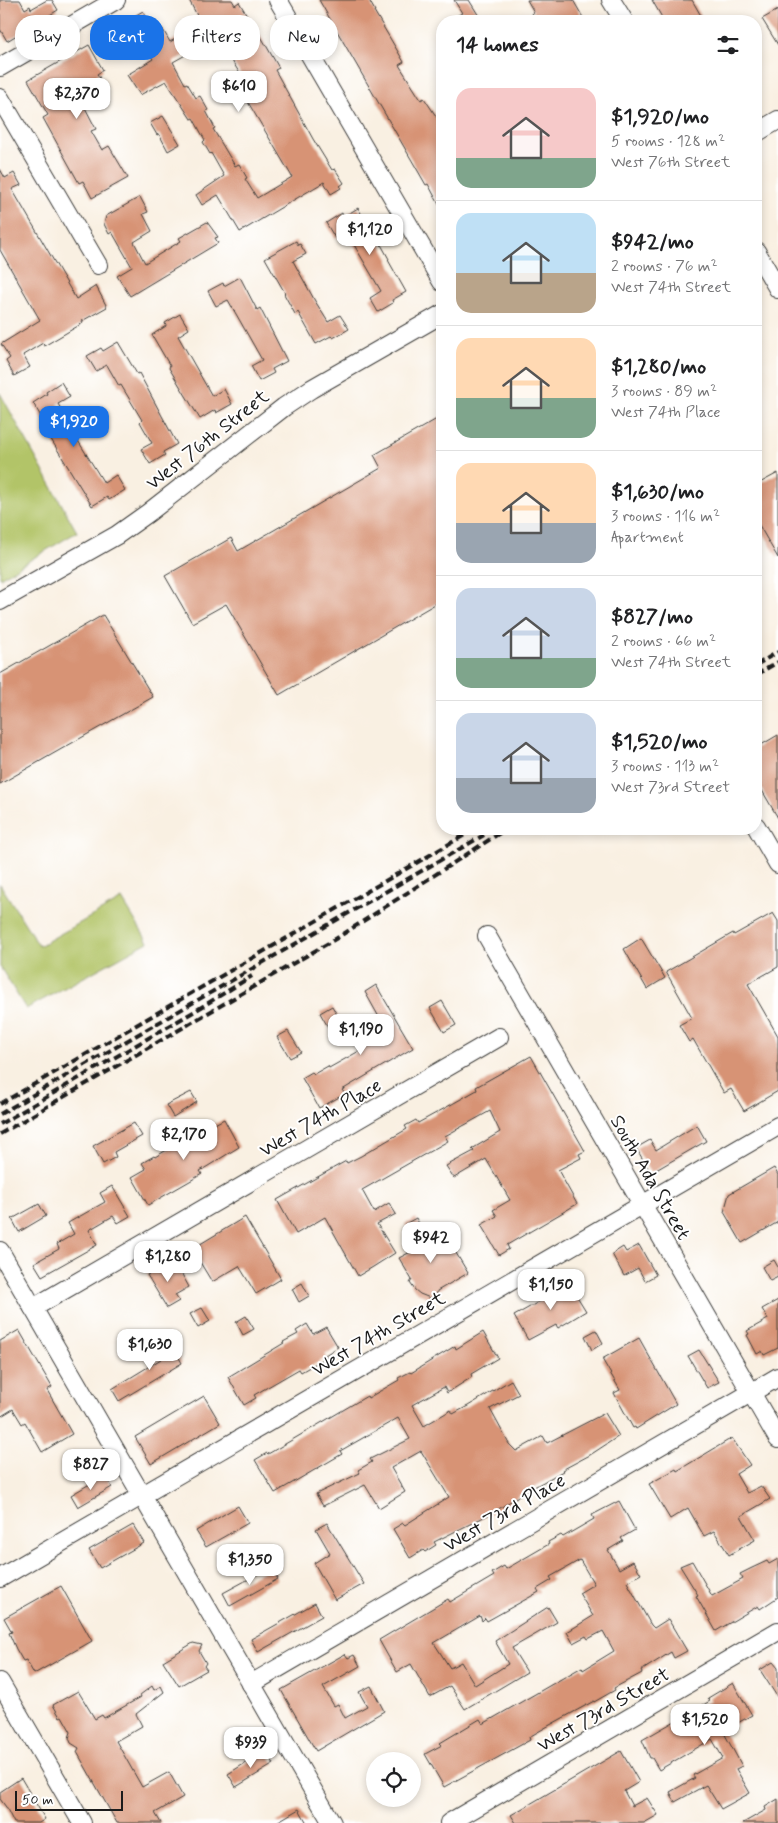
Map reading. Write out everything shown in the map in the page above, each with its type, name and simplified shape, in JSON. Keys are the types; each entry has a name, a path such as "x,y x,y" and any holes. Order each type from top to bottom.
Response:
{"street":[{"path":"0,68 116,0"},
{"path":"278,0 436,272"},
{"path":"612,0 621,15"},
{"path":"0,98 98,265"},
{"path":"762,129 778,120"},
{"path":"762,261 778,288"},
{"name":"West 76th Street","path":"0,601 117,534 148,513 311,388 436,317"},
{"path":"761,835 778,864"},
{"name":"South Ada Street","path":"487,936 778,1439"},
{"name":"West 74th Place","path":"33,1308 499,1037"},
{"name":"West 74th Street","path":"0,1578 778,1126"},
{"path":"0,1251 332,1823"},
{"name":"West 73rd Place","path":"251,1684 778,1377"},
{"name":"West 73rd Street","path":"449,1823 778,1632"},
{"path":"0,1682 82,1823"}],"green space":[{"path":"0,393 77,532 0,578"},
{"path":"0,884 39,946 122,899 148,942 26,1009 0,967"}],"building":[{"path":"0,0 20,0 25,9 30,6 31,9 47,0 52,0 58,10 50,15 15,15 15,36 7,41 0,29"},
{"path":"189,0 232,0 235,5 239,2 247,15 197,15"},
{"path":"319,0 369,0 404,62 399,65 421,100 424,98 436,116 436,199 428,184 426,185 338,33 338,15 328,15"},
{"path":"454,0 469,0 478,15 458,15 462,13"},
{"path":"527,0 573,0 582,15 533,15 532,13 534,12"},
{"path":"652,0 692,0 701,15 661,15"},
{"path":"778,10 778,45 762,19"},
{"path":"143,11 145,15 136,15"},
{"path":"164,32 170,42 174,40 174,60 177,60 173,62 185,84 187,83 196,98 200,96 208,110 206,111 215,128 213,129 235,166 239,164 247,178 245,179 257,198 292,177 242,92 249,88 231,60 260,60 260,35 270,52 270,60 274,60 279,68 275,70 313,139 332,170 335,169 344,183 340,186 341,188 331,194 324,182 240,232 218,195 202,205 196,195 224,176 203,142 205,140 193,118 191,119 166,81 140,95 127,75 151,60 164,60"},
{"path":"89,45 90,60 97,60 103,70 97,74 100,78 95,81 96,84 78,94 96,129 91,131 102,150 109,146 128,178 92,198 83,181 79,183 43,118 48,115 28,80 63,60 80,60 80,50"},
{"path":"163,116 180,144 168,151 159,134 157,135 150,123"},
{"path":"0,169 5,178 14,173 21,185 12,189 76,299 96,286 107,307 44,346 43,343 23,355 30,367 14,376 6,361 10,358 1,344 40,320 0,250"},
{"path":"140,197 148,212 143,214 152,231 134,242 145,263 181,241 179,238 207,222 218,237 215,238 218,243 130,296 117,276 132,267 112,232 109,234 104,224 106,216"},
{"path":"358,208 376,240 378,239 406,292 392,300 393,303 378,312 370,298 381,291 346,231 335,238 326,223 342,213 343,217"},
{"path":"296,241 306,254 293,261 315,301 328,322 340,315 349,329 333,338 331,336 316,344 298,312 295,314 265,258"},
{"path":"240,277 257,310 260,308 287,361 272,369 274,373 259,381 251,366 262,360 240,321 228,300 216,306 208,291 223,283 224,286"},
{"path":"180,314 189,329 178,336 212,396 224,389 232,404 216,413 215,410 200,419 169,368 170,366 152,335 166,326 165,323"},
{"path":"118,342 137,374 139,373 177,444 163,452 165,455 150,464 141,449 152,443 140,422 142,420 107,365 96,371 87,356 101,348 103,351"},
{"path":"61,382 70,397 58,404 71,425 69,426 104,483 116,475 125,490 109,500 107,497 92,506 49,436 52,435 33,403"},
{"path":"436,419 436,603 279,695 226,604 192,623 165,576 231,538 238,551 381,468 374,455"},
{"path":"778,473 778,558 762,530 762,482"},
{"path":"103,615 153,697 0,784 0,674"},
{"path":"778,735 778,818 762,790 762,744"},
{"path":"773,913 778,921 778,967 748,984 778,1036 778,1091 744,1111 731,1089 724,1093 693,1039 689,1042 679,1025 692,1018 666,972 733,933 734,935"},
{"path":"641,938 665,978 647,989 624,949"},
{"path":"376,985 413,1048 342,1090 345,1094 319,1108 302,1078 328,1066 329,1068 361,1050 356,1043 384,1026 365,992"},
{"path":"442,1001 456,1025 444,1032 430,1008"},
{"path":"332,1006 340,1020 328,1027 320,1013"},
{"path":"288,1031 301,1052 290,1058 277,1037"},
{"path":"531,1056 585,1151 579,1154 581,1158 558,1170 577,1204 507,1245 509,1249 499,1255 481,1225 497,1216 493,1210 510,1200 486,1159 454,1178 446,1166 474,1151 472,1149 500,1132 490,1111 445,1136 448,1141 362,1190 374,1212 389,1203 396,1214 377,1224 395,1253 373,1267 358,1276 325,1217 296,1234 277,1200 346,1161 347,1163 361,1156 407,1129 405,1126 416,1120 418,1123 438,1112 477,1090 476,1087"},
{"path":"191,1092 197,1102 173,1117 166,1105"},
{"path":"224,1119 239,1147 200,1171 202,1174 148,1205 132,1177 146,1169 142,1163 185,1139 184,1137 196,1130 198,1133"},
{"path":"134,1123 142,1136 114,1152 116,1157 103,1164 93,1146"},
{"path":"697,1125 706,1141 651,1173 636,1148 650,1140 656,1150"},
{"path":"774,1168 778,1175 778,1222 742,1243 724,1212 729,1194"},
{"path":"112,1186 130,1216 118,1223 113,1216 89,1230 97,1245 42,1276 34,1263 59,1249 57,1244 74,1234 68,1223 105,1202 100,1193"},
{"path":"39,1204 46,1216 19,1232 12,1219"},
{"path":"245,1217 281,1279 256,1294 239,1266 212,1282 192,1249"},
{"path":"416,1218 430,1244 432,1243 436,1251 450,1243 468,1273 437,1291 437,1294 430,1298 415,1290 410,1283 412,1280 399,1258 418,1248 405,1224"},
{"path":"639,1245 656,1275 645,1281 638,1268 624,1276 612,1254 623,1247 626,1252"},
{"path":"174,1260 189,1287 175,1295 179,1301 167,1308 147,1275"},
{"path":"774,1260 778,1267 778,1277 770,1281 762,1267"},
{"path":"567,1280 586,1311 558,1328 556,1325 528,1340 514,1316 542,1300 540,1298"},
{"path":"302,1283 309,1296 299,1302 292,1289"},
{"path":"778,1300 778,1348 764,1355 762,1351 757,1354 747,1335 749,1334 747,1331 768,1319 762,1309"},
{"path":"202,1308 210,1321 198,1328 190,1314"},
{"path":"246,1316 254,1329 243,1335 236,1322"},
{"path":"307,1324 313,1334 326,1327 338,1347 325,1355 327,1357 301,1372 299,1369 254,1395 256,1398 244,1405 228,1377 298,1334 296,1331"},
{"path":"19,1330 52,1387 47,1390 72,1434 42,1452 25,1422 22,1424 13,1409 0,1417 0,1341"},
{"path":"596,1330 603,1343 592,1350 585,1336"},
{"path":"483,1332 498,1358 471,1374 472,1377 447,1393 444,1387 412,1405 424,1426 451,1410 453,1414 511,1380 519,1394 490,1409 509,1444 516,1451 543,1436 547,1443 605,1413 619,1436 494,1512 434,1542 436,1545 410,1558 393,1529 403,1523 405,1525 449,1497 421,1451 391,1468 405,1492 379,1508 365,1485 323,1506 316,1494 360,1473 358,1470 372,1462 370,1459 410,1439 398,1418 340,1451 342,1454 275,1493 255,1460 367,1396 368,1398 399,1380 398,1378 411,1373 455,1346 456,1349"},
{"path":"168,1338 182,1363 119,1401 112,1389 161,1359 153,1346"},
{"path":"639,1338 676,1404 636,1429 635,1427 633,1428 614,1393 620,1390 602,1359"},
{"path":"699,1350 719,1382 707,1388 688,1356"},
{"path":"204,1396 220,1423 151,1464 135,1437"},
{"path":"732,1438 750,1465 736,1474 747,1493 761,1486 770,1499 741,1516 755,1540 729,1555 714,1531 704,1536 688,1508 670,1519 649,1484 676,1469 677,1471"},
{"path":"105,1475 112,1487 78,1507 71,1495"},
{"path":"619,1501 635,1530 621,1538 623,1541 608,1550 619,1569 633,1561 641,1574 627,1582 651,1625 654,1628 668,1619 687,1651 674,1658 671,1652 641,1671 642,1673 614,1688 615,1690 550,1725 529,1737 530,1740 444,1787 425,1754 442,1745 440,1743 480,1719 483,1724 582,1667 583,1670 614,1651 603,1631 588,1639 586,1636 573,1643 567,1632 593,1616 579,1593 594,1584 580,1560 550,1577 552,1580 537,1589 539,1592 487,1621 485,1618 482,1621 480,1616 434,1643 450,1668 461,1662 475,1685 508,1664 495,1641 548,1607 557,1622 512,1648 527,1672 465,1709 450,1686 430,1697 411,1664 397,1672 379,1640 448,1599 450,1602 494,1576 492,1573 504,1566 506,1569 549,1544 548,1542 561,1535 563,1537 594,1519 592,1515"},
{"path":"238,1506 248,1523 206,1547 196,1531"},
{"path":"327,1523 364,1584 335,1600 314,1563 330,1553 316,1529"},
{"path":"133,1525 144,1543 100,1568 89,1550"},
{"path":"778,1559 778,1597 760,1609 758,1606 716,1631 696,1596 698,1595 680,1566 692,1561 712,1596 743,1579 740,1574 767,1561 769,1564"},
{"path":"271,1567 278,1579 230,1606 223,1593"},
{"path":"61,1586 92,1641 34,1674 26,1660 23,1661 16,1649 9,1633 12,1632 4,1618"},
{"path":"315,1603 322,1616 258,1652 251,1639"},
{"path":"193,1643 202,1645 199,1651 206,1663 204,1666 207,1670 179,1686 163,1661"},
{"path":"345,1654 348,1658 354,1655 360,1666 323,1687 334,1706 338,1704 345,1718 367,1706 359,1692 371,1686 384,1711 316,1751 281,1690"},
{"path":"773,1662 778,1668 778,1698 760,1670"},
{"path":"733,1683 752,1715 723,1731 742,1766 736,1769 750,1793 721,1809 706,1785 675,1802 670,1792 695,1778 693,1775 723,1758 712,1739 659,1770 652,1758 650,1758 642,1740 710,1701 708,1698"},
{"path":"152,1686 154,1690 161,1686 164,1692 136,1714 142,1726 116,1741 142,1787 169,1772 183,1797 155,1813 161,1823 117,1823 77,1752 79,1748 71,1743 69,1738 71,1732 53,1705 78,1691 95,1719 102,1715 104,1718 141,1697 140,1695"},
{"path":"266,1750 274,1764 236,1787 228,1774"},
{"path":"621,1751 639,1782 624,1791 632,1806 647,1798 658,1815 644,1823 516,1823 511,1815"},
{"path":"21,1778 45,1819 39,1823 14,1823 0,1799 0,1792"},
{"path":"778,1799 778,1823 743,1823 766,1810 765,1807"},
{"path":"299,1809 307,1823 275,1823"}],"railway":[{"path":"762,661 778,652"},
{"path":"762,671 778,662"},
{"path":"0,1104 465,835"},
{"path":"0,1114 484,835"},
{"path":"0,1134 337,938 497,835"},
{"path":"0,1124 252,976"}]}
